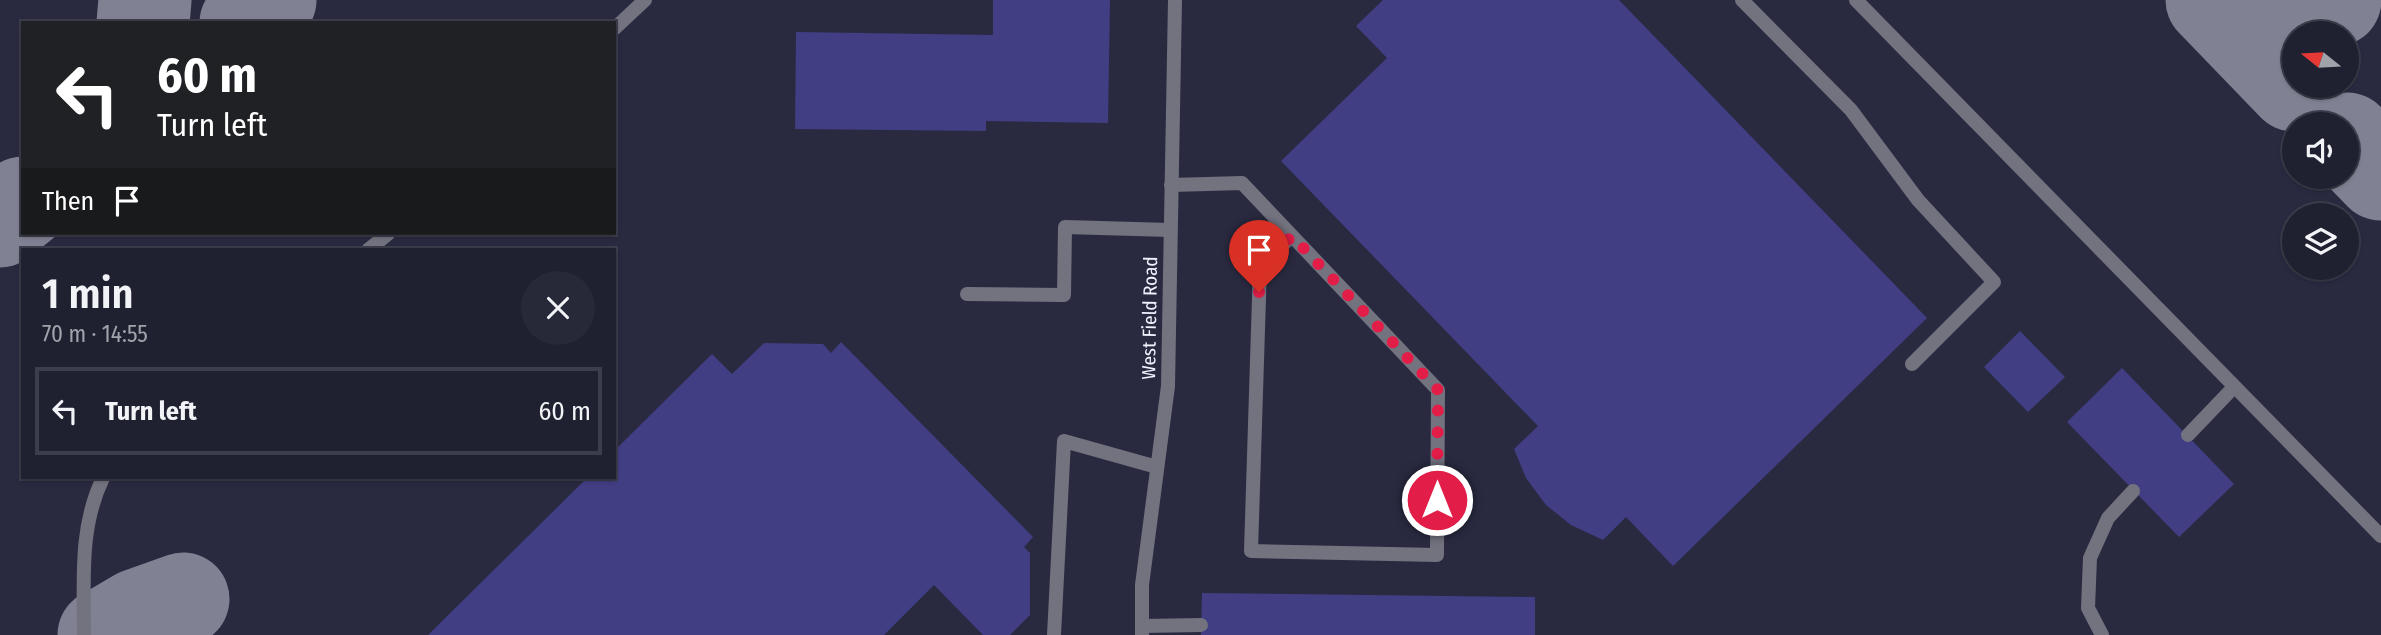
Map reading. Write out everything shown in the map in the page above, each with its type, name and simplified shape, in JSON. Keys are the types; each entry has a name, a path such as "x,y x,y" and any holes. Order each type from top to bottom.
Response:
{"street":[{"path":"616,27 645,0"},
{"name":"West Field Road","path":"1142,631 1142,585 1168,386 1175,0"},
{"path":"1742,0 1851,110 1918,200 1994,282 1912,363"},
{"path":"1856,0 2233,388 2381,536"},
{"path":"1171,185 1242,183 1438,390 1437,555 1251,551 1260,267 1292,236"},
{"path":"967,294 1064,295 1065,228 1170,230"},
{"path":"370,248 387,235"},
{"path":"2188,435 2233,388"},
{"path":"1054,635 1063,441 1157,467"},
{"path":"84,635 84,541 93,498 102,479"},
{"path":"2102,635 2088,608 2090,558 2108,518 2133,491"},
{"path":"1142,631 1201,625"}],"building":[{"path":"993,0 1110,0 1108,123 986,121 986,131 795,129 796,32 993,35"},
{"path":"1383,0 1619,0 1927,318 1673,566 1626,517 1603,540 1571,525 1546,505 1526,478 1514,449 1538,426 1281,161 1387,58 1356,26"},
{"path":"2020,331 2065,377 2028,412 1984,367"},
{"path":"841,342 1033,537 1024,547 1030,553 1030,615 1010,635 983,635 934,585 884,635 428,635 586,479 616,479 616,449 712,354 732,374 764,343 823,344 831,353"},
{"path":"2122,368 2234,484 2179,537 2067,422"},
{"path":"1202,593 1535,597 1535,635 1201,635"}],"taxiway":[{"path":"143,21 145,0"},
{"path":"248,21 270,0"},
{"path":"2212,0 2282,73"},
{"path":"2262,0 2316,4 2335,0"},
{"path":"2359,151 2381,174"},
{"path":"0,221 21,205"},
{"path":"104,635 138,615 183,599"}],"route":[{"path":"1259,292 1260,267 1292,236 1438,390 1437,500"}]}
